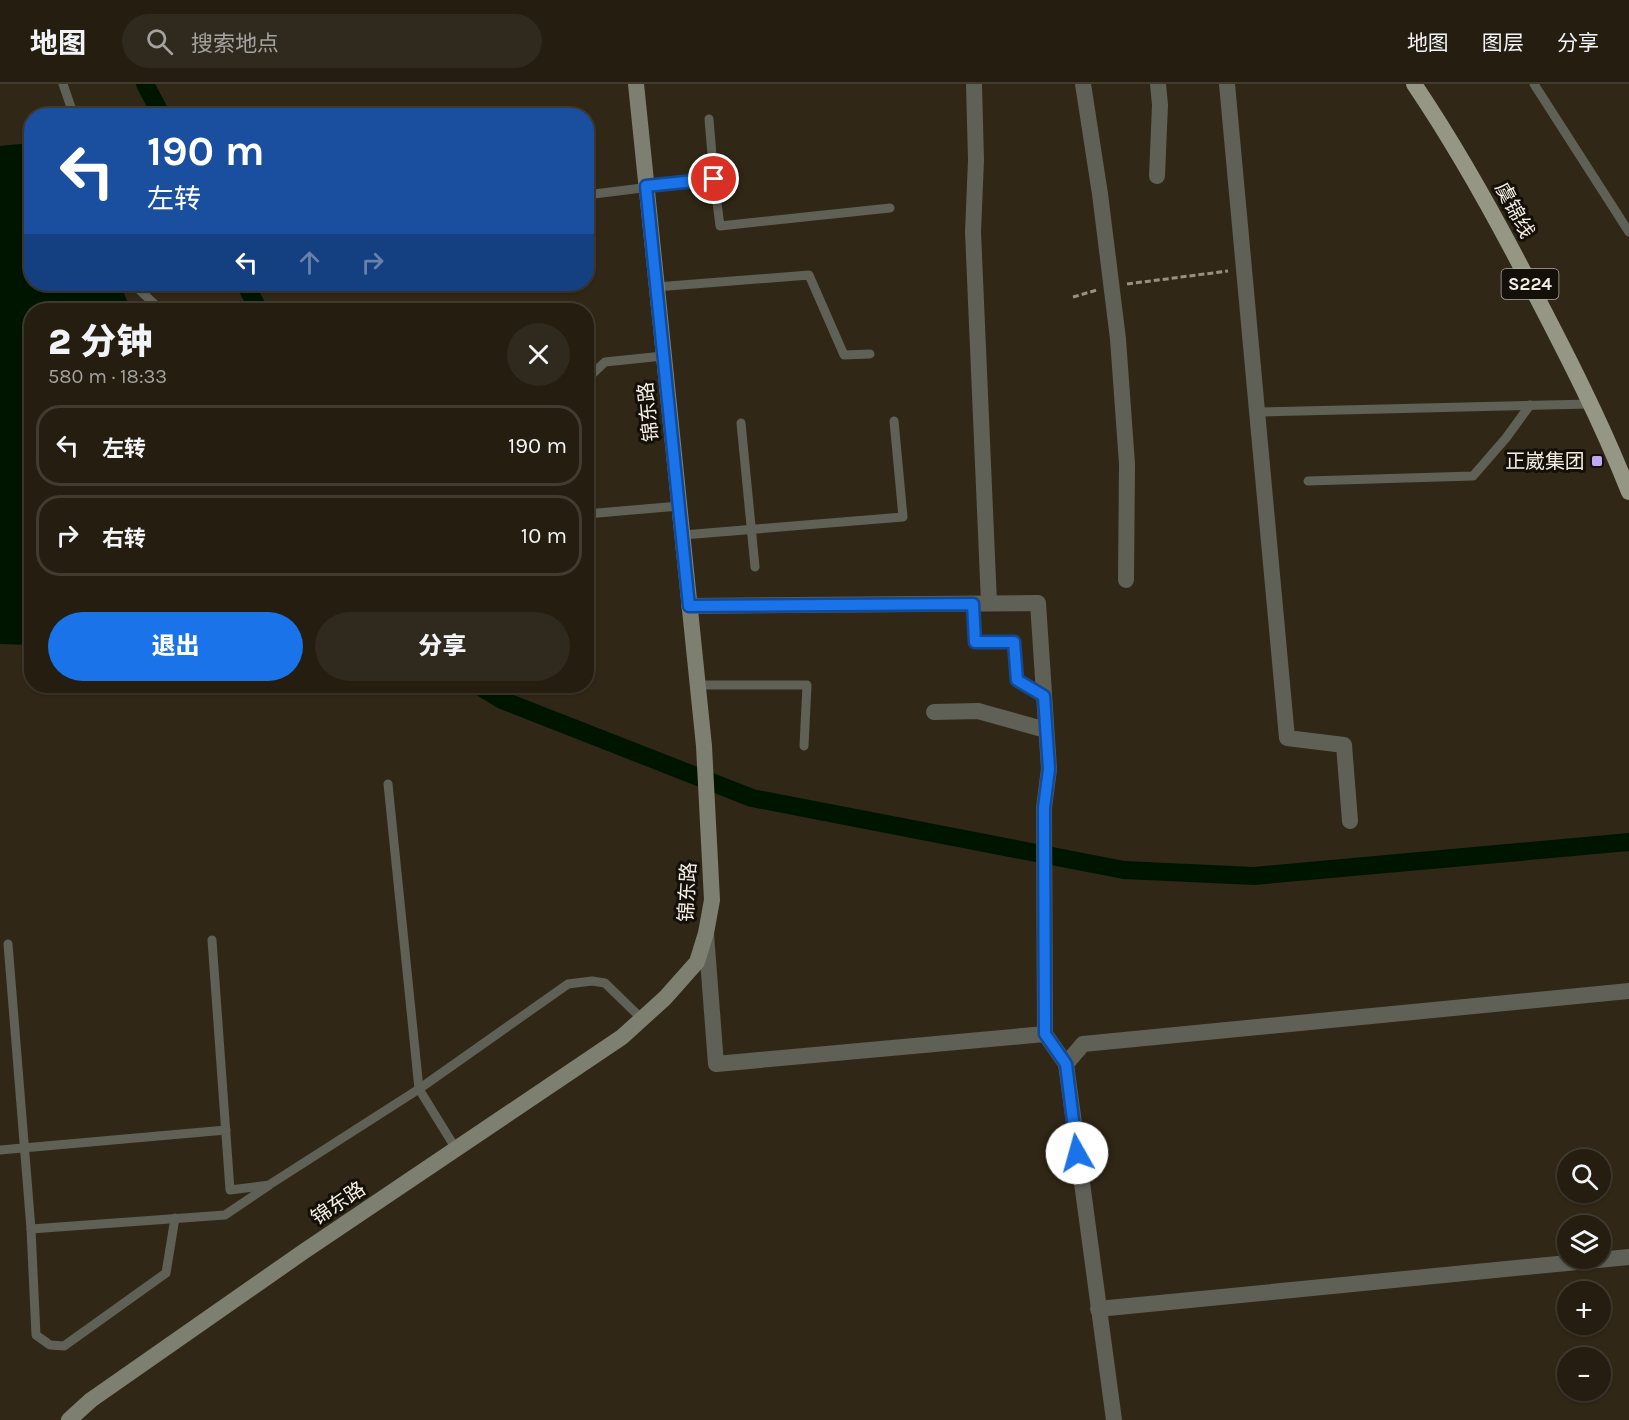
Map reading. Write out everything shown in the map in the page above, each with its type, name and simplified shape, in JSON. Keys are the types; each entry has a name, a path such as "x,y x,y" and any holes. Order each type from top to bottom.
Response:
{"main road":[{"name":"锦东路","path":"69,1420 91,1400 303,1252 622,1037 665,998 697,962 706,933 712,900 704,746 636,84"},
{"name":"虞锦线","path":"1414,84 1480,188 1570,360 1615,456 1629,492"}],"street":[{"path":"974,84 976,160 973,232 981,604"},
{"path":"1083,84 1100,194 1118,339 1127,464 1126,580"},
{"path":"1157,176 1160,105 1158,84"},
{"path":"1227,84 1287,738 1344,744 1350,821"},
{"path":"689,606 1038,603 1049,769 1044,808 1045,1034 1066,1064 1114,1420"},
{"path":"934,712 978,711 1046,730"},
{"path":"706,933 716,1064 1045,1034"},
{"path":"1066,1064 1083,1044 1629,991"},
{"path":"1098,1309 1629,1257"}],"lane":[{"path":"63,84 71,108"},
{"path":"1534,84 1629,232"},
{"path":"708,119 720,226 890,208"},
{"path":"594,194 714,179"},
{"path":"656,286 809,275 844,355 870,354"},
{"path":"141,291 153,303"},
{"path":"594,372 605,362 663,356"},
{"path":"1257,412 1591,404"},
{"path":"1308,481 1473,476 1506,438 1530,405"},
{"path":"683,535 903,517 894,421"},
{"path":"741,423 755,567"},
{"path":"594,513 679,506"},
{"path":"981,604 975,642 1014,642 1017,680 1044,696"},
{"path":"697,685 807,685 804,746"},
{"path":"388,784 418,1089 456,1149"},
{"path":"212,940 230,1190 269,1185"},
{"path":"8,944 31,1229 36,1335 50,1345 64,1346 166,1273 175,1218"},
{"path":"31,1229 225,1215 418,1089 568,984 592,981 604,983 642,1019"},
{"path":"0,1150 226,1130"}],"path":[{"path":"1073,297 1112,286 1244,268"}],"shaded area":[{"path":"24,144 24,291 123,291 128,303 24,303 24,645 0,644 0,146"}],"waterway":[{"path":"145,84 158,108"},
{"path":"249,291 255,303"},
{"path":"490,693 502,700 752,798 1124,870 1254,876 1629,842"}],"place":[{"name":"正崴集团","path":"1597,461"}],"route":[{"path":"714,179 646,186 689,606 973,604 975,642 1014,642 1017,680 1044,696 1049,769 1044,808 1045,1034 1066,1064 1077,1153"}]}
